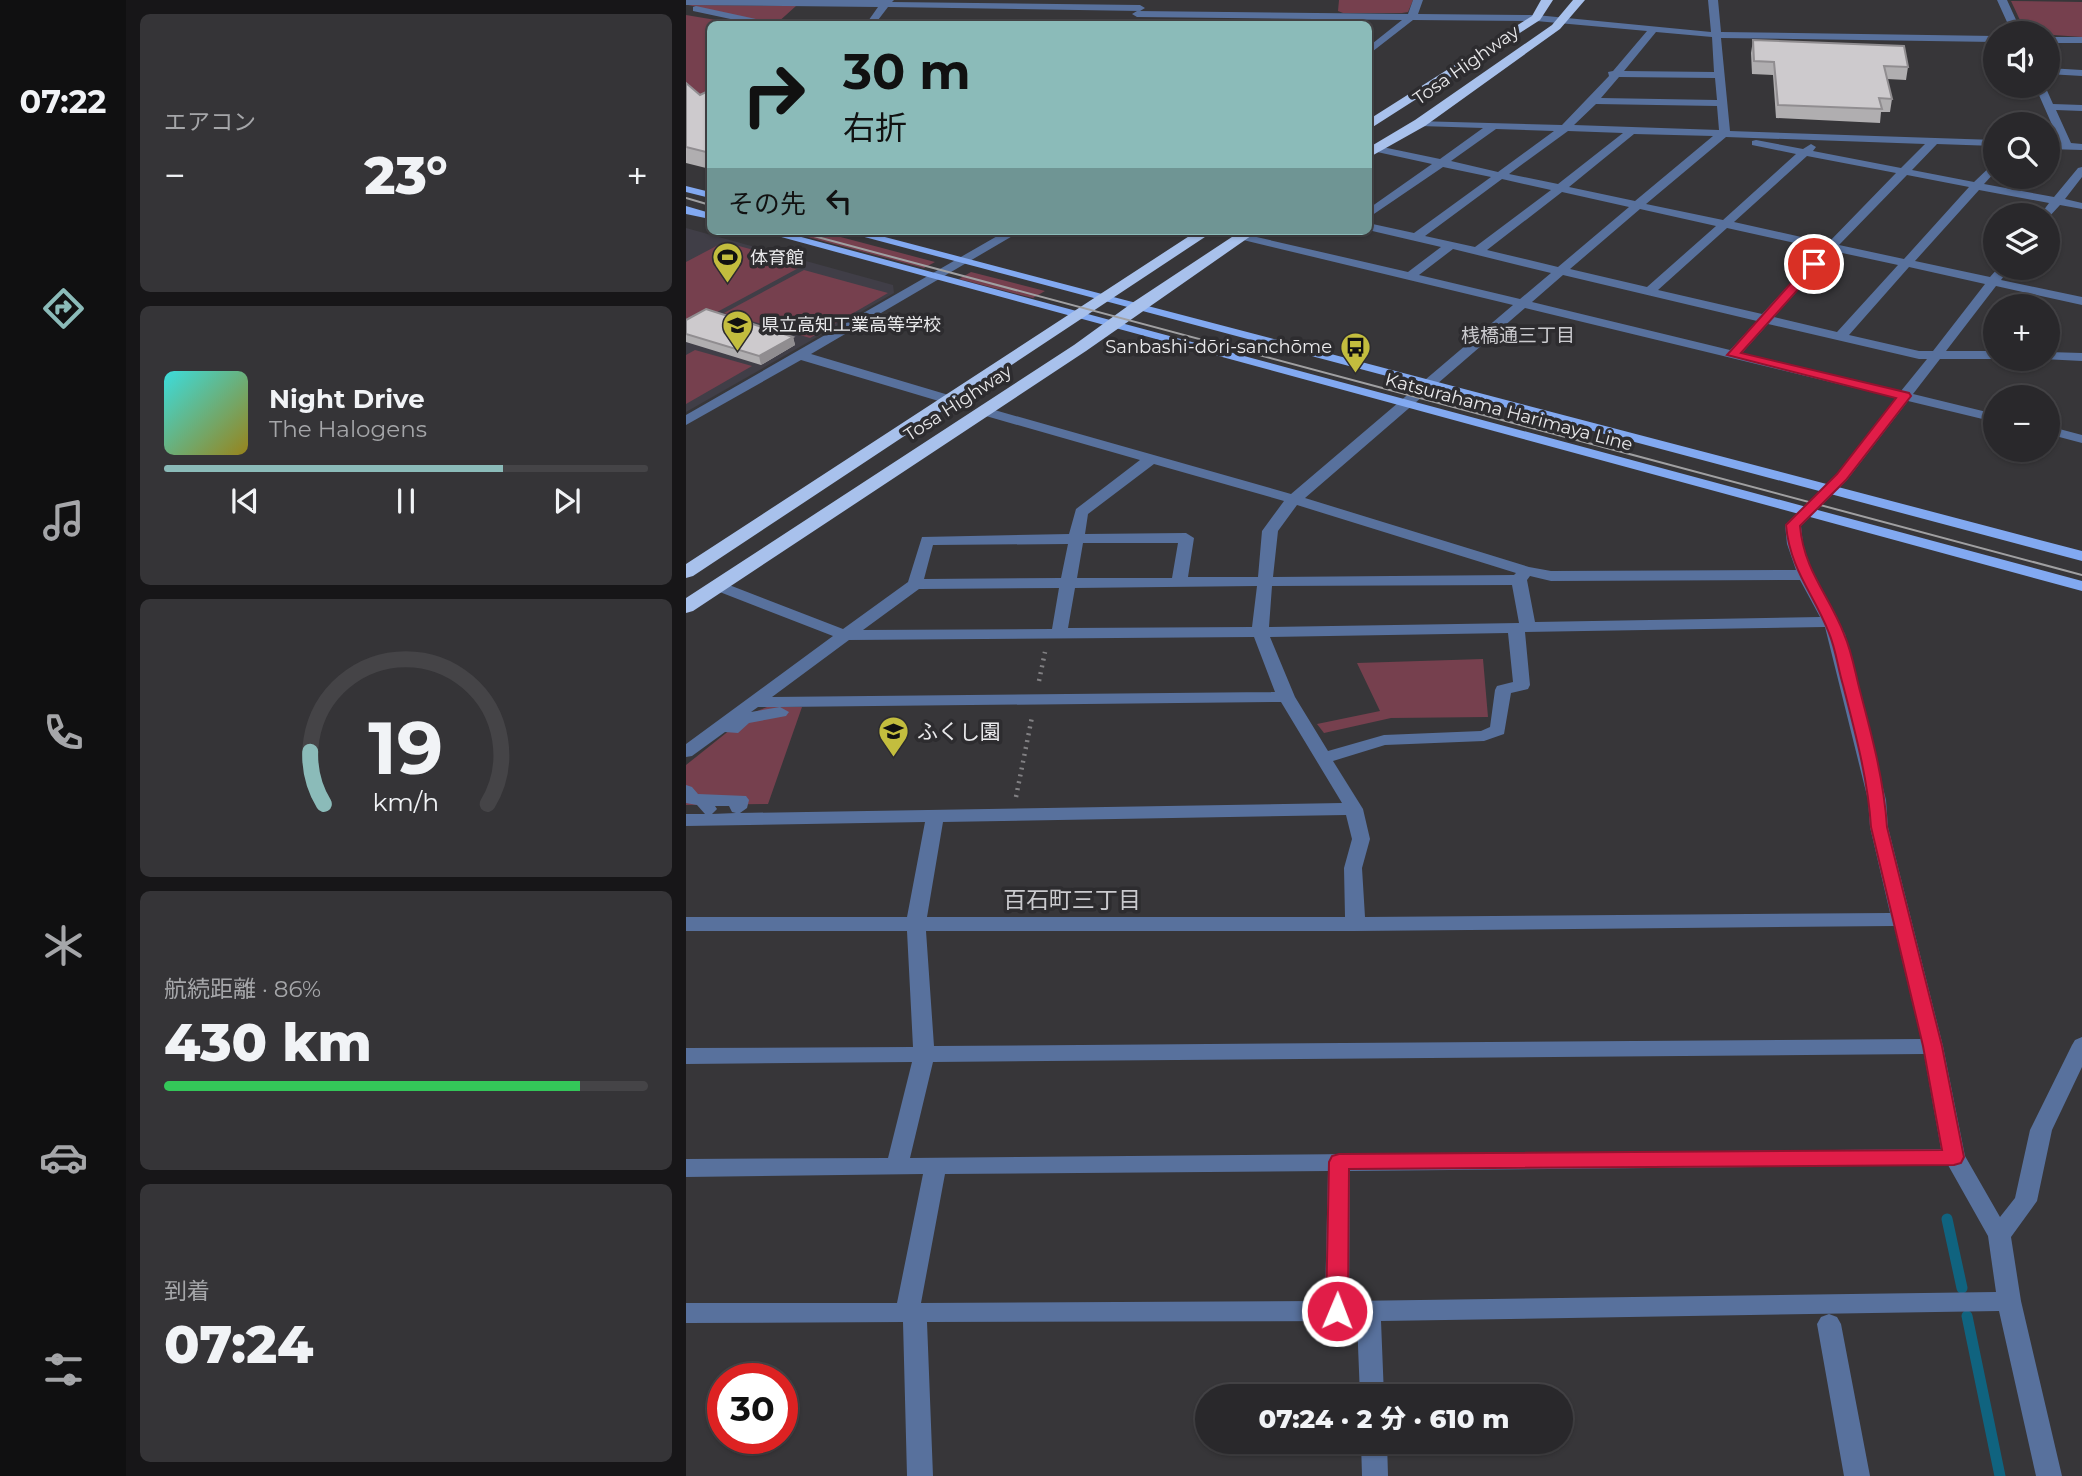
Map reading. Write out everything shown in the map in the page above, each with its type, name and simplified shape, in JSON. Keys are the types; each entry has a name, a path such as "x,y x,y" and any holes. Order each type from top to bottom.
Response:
{"highway":[{"name":"Tosa Highway","path":"1372,123 1536,18 1547,0"},
{"name":"Tosa Highway","path":"1372,149 1420,123 1556,27 1579,0"},
{"name":"Tosa Highway","path":"686,572 1201,235"},
{"name":"Tosa Highway","path":"686,607 1245,235"}],"main road":[{"path":"686,189 707,194"},
{"path":"686,210 707,215"},
{"name":"Katsurahama Harimaya Line","path":"780,235 2082,586"},
{"name":"Katsurahama Harimaya Line","path":"863,235 2082,556"}],"street":[{"path":"1372,46 1412,16 1418,0"},
{"path":"1713,0 1725,132"},
{"path":"2001,0 2011,21"},
{"path":"686,2 887,2 1140,7 1260,20 1330,12 1563,19 1716,35 1983,39"},
{"path":"872,21 887,2"},
{"path":"686,7 751,21"},
{"path":"1416,237 1564,129 1593,101 1612,75 1654,29"},
{"path":"2060,40 2082,40"},
{"path":"2060,72 2082,73"},
{"path":"1612,75 1719,75"},
{"path":"2046,98 2067,146"},
{"path":"1593,101 1723,103"},
{"path":"2050,107 2082,108"},
{"path":"1420,123 1983,143"},
{"path":"1372,212 1492,127"},
{"path":"1477,252 1628,136 1630,130"},
{"path":"1725,132 1755,142 2082,206"},
{"path":"1355,923 1353,868 1361,839 1354,809 1286,697 1260,632 1270,531 1277,518 1294,499 1637,204 1725,132"},
{"path":"1649,292 1825,136"},
{"path":"1733,355 1830,247 1934,141"},
{"path":"2060,146 2082,147"},
{"path":"1372,150 1443,162 2082,301"},
{"path":"2057,201 2082,170"},
{"path":"1841,336 1983,178"},
{"path":"1372,227 1919,355 1983,355"},
{"path":"686,421 1008,235"},
{"path":"1251,235 1409,277 1983,415"},
{"path":"1409,277 1451,245"},
{"path":"1993,281 1938,356 1842,477 1793,525 1795,544 1805,575 1832,622 1860,720 1877,800 1879,827 1933,1046 1954,1157 1998,1234 2009,1301 2049,1476"},
{"path":"799,355 947,399"},
{"path":"2060,356 2082,357"},
{"path":"984,411 1294,499 1523,576"},
{"path":"2060,433 2082,439"},
{"path":"1059,633 1081,512 1152,458"},
{"path":"915,584 928,540 1186,538 1181,580"},
{"path":"686,752 915,584 1805,575"},
{"path":"1323,758 1384,740 1484,736 1498,730 1503,690 1522,685 1523,576"},
{"path":"718,586 844,635 1260,632 1832,622"},
{"path":"752,702 1286,697"},
{"path":"686,766 743,719 780,712"},
{"path":"686,791 692,799 705,805 740,800 738,808"},
{"path":"686,820 1354,809"},
{"path":"897,1166 924,1054 916,922 934,817"},
{"path":"686,924 1901,919"},
{"path":"1998,1234 2026,1201 2041,1130 2082,1045"},
{"path":"686,1056 1933,1046"},
{"path":"686,1168 1954,1157"},
{"path":"1337,1311 1339,1162"},
{"path":"919,1476 911,1311 936,1165"},
{"path":"686,1313 1369,1311 2009,1301"},
{"path":"1369,1311 1372,1384"},
{"path":"1829,1325 1857,1476"},
{"path":"1374,1454 1375,1476"}],"shaded area":[{"path":"1339,0 1413,0 1408,12 1343,13 1338,11"},
{"path":"2011,1 2082,2 2082,37 2060,35 2060,21 2020,21"},
{"path":"688,5 796,6 779,21 762,21"},
{"path":"686,15 722,21 707,21 707,96 686,93"},
{"name":"県立高知工業高等学校","path":"686,228 893,285 894,293 686,412"},
{"path":"800,235 833,235 935,262 924,268"},
{"name":"体育館","path":"724,242 806,264 693,325 686,323 686,262"},
{"path":"804,270 888,293 810,338 724,313"},
{"path":"971,272 1045,291 1033,298 959,279"},
{"path":"695,350 752,366 686,404 686,355"},
{"path":"1483,659 1488,717 1391,718 1324,733 1317,724 1380,711 1357,663"},
{"path":"767,707 802,707 768,804 686,805 686,765 750,714"}],"building":[{"path":"1753,40 1904,46 1908,67 1884,66 1892,99 1879,98 1882,109 1778,105 1774,62 1754,61"},
{"path":"686,83 700,95 707,92 707,152 686,147"},
{"path":"706,309 793,337 759,356 686,334 686,320"}],"waterway":[{"path":"1947,1219 1962,1288"},
{"path":"1967,1316 2000,1476"}],"tram line":[{"path":"686,198 707,204"},
{"path":"810,235 2082,575"}],"place":[{"name":"体育館","path":"727,285"},
{"name":"県立高知工業高等学校","path":"738,352"},
{"name":"Sanbashi-dōri-sanchōme","path":"1355,374"},
{"name":"ふくし園","path":"894,758"}],"district":[{"name":"桟橋通三丁目","path":"1518,335"},
{"name":"百石町三丁目","path":"1072,900"}],"route":[{"path":"1337,1311 1339,1162 1954,1157 1933,1046 1879,827 1877,800 1860,720 1837,634 1805,575 1795,544 1793,525 1842,477 1904,396 1733,355 1814,264"}]}
